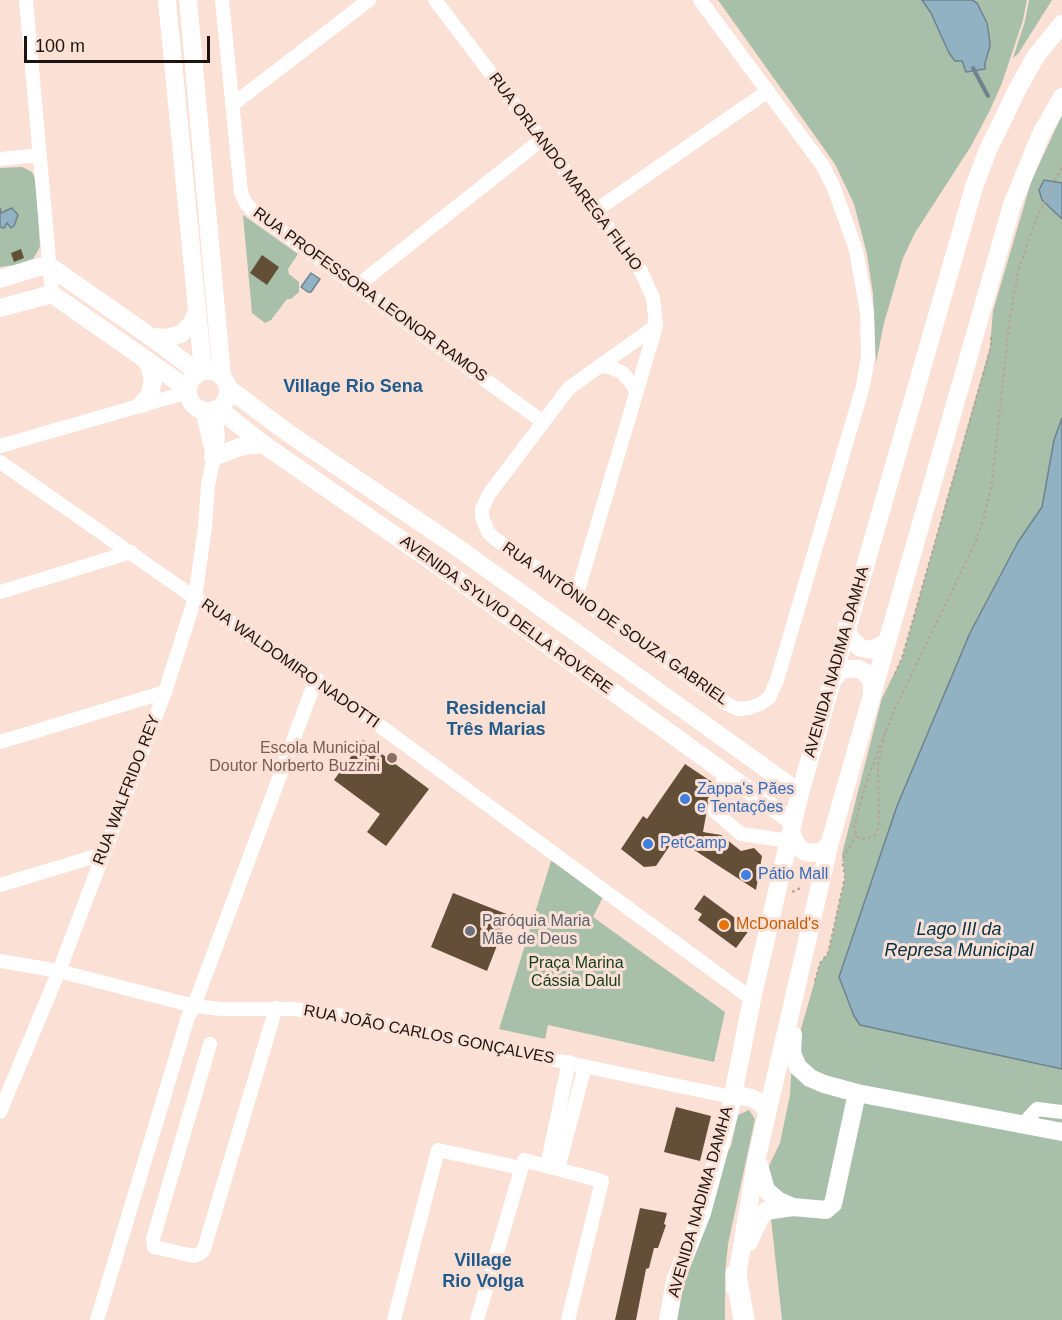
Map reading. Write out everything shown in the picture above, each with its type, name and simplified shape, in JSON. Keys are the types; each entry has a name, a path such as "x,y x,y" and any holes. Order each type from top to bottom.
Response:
{"highway":[{"path":"736,1274 744,1320"}],"main road":[{"path":"167,0 200,372"},
{"path":"188,0 225,382 226,400 212,409 191,402 188,391 192,378 200,372 211,371 225,382"},
{"name":"AVENIDA NADIMA DAMHA","path":"668,1320 675,1281 702,1213 726,1100 800,793 974,187 988,150 1018,87 1036,56 1062,24"},
{"path":"736,1320 734,1294 736,1274 757,1157 819,891 836,848 872,694 1012,205 1041,134 1062,97"},
{"path":"0,279 49,266 200,372"},
{"path":"0,308 52,294 188,391"},
{"path":"152,337 167,338 182,334 192,323 196,314"},
{"path":"142,404 149,396 153,382 146,360"},
{"name":"AVENIDA SYLVIO DELLA ROVERE","path":"225,382 288,433 451,543 800,793"},
{"name":"AVENIDA SYLVIO DELLA ROVERE","path":"212,409 436,564 726,773 791,832 798,848 805,852 815,853 836,848"},
{"path":"213,457 243,446 263,444"},
{"path":"436,564 451,543"},
{"path":"847,626 849,637 861,648 872,650 887,642"},
{"path":"832,680 843,669 859,669 865,672 872,682 872,694"},
{"path":"726,773 741,751"},
{"path":"795,1000 792,1053 798,1067 810,1078 857,1093 1062,1132"},
{"path":"736,1274 760,1218 766,1211 793,1207 821,1210 830,1208 833,1204 857,1093"},
{"path":"726,1100 742,1096 752,1098 768,1111"},
{"path":"757,1157 766,1190 779,1201 793,1207"}],"street":[{"path":"26,0 52,294"},
{"name":"RUA PROFESSORA LEONOR RAMOS","path":"222,0 241,192 245,202 252,210 543,422"},
{"path":"232,105 369,0"},
{"name":"RUA ORLANDO MAREGA FILHO","path":"435,0 641,272 652,298 656,326 576,597"},
{"path":"595,211 768,91 700,0"},
{"name":"RUA ANTÔNIO DE SOUZA GABRIEL","path":"543,422 489,494 482,509 482,517 488,532 727,704 738,709 749,708 769,698 777,680 858,406 868,356 867,312 855,250 844,214 823,166 768,91"},
{"path":"357,286 541,140"},
{"path":"0,159 40,155"},
{"path":"543,422 569,387 656,326"},
{"path":"600,366 610,367 622,373 637,392"},
{"path":"0,446 188,391"},
{"name":"RUA WALFRIDO REY","path":"0,1112 59,971 165,692 195,598 213,457 212,409"},
{"name":"RUA WALDOMIRO NADOTTI","path":"0,462 316,679 752,999"},
{"path":"0,592 131,552"},
{"path":"97,1320 188,1017 316,679"},
{"path":"0,742 165,692"},
{"path":"726,773 715,812 741,834 791,832"},
{"path":"0,885 103,854"},
{"name":"RUA JOÃO CARLOS GONÇALVES","path":"0,961 59,971 194,1006 221,1009 276,1008 343,1016 569,1062 726,1100"},
{"path":"210,1044 153,1239 154,1247 194,1256 204,1250 276,1008"},
{"path":"552,1167 569,1062"},
{"path":"552,1167 585,1066"},
{"path":"1023,1124 1037,1109 1062,1112"},
{"path":"394,1320 438,1150 521,1168"},
{"path":"477,1320 524,1160 602,1181 568,1320"}],"path":[{"path":"838,866 856,836 854,827 866,783 885,733 943,606 976,541 984,517 992,483 1011,316 1019,268 1034,224 1062,166"},
{"path":"890,682 902,658 990,347 991,335"},
{"path":"856,836 869,838 874,836 878,828 878,763 885,733"},
{"path":"813,986 820,963 828,953 845,877 842,858 836,848"},
{"path":"788,896 804,886 840,896"}],"green space":[{"path":"718,0 1027,0 1023,20 1002,83 990,110 971,146 915,233 903,258 884,323 876,363 873,294 867,254 854,204 835,164"},
{"path":"1029,0 1052,0 1018,54 1013,58 1025,21"},
{"path":"1062,115 1062,183 1044,180 1042,200 1062,219 1062,418 1054,441 1042,507 1018,542 970,633 897,806 839,977 860,1025 1062,1069 1062,1320 782,1320 766,1172 780,1143 790,1095 792,1060 820,963 828,953 845,877 842,854 882,698 902,658 990,347 993,311 1031,182"},
{"path":"22,167 32,172 36,180 40,247 33,259 0,267 0,168"},
{"path":"243,215 298,254 288,269 289,274 299,282 299,292 291,299 287,299 271,320 265,323 252,313"},
{"name":"Praça Marina Cássia Dalul","path":"552,858 603,897 593,917 725,1012 714,1062 548,1025 545,1039 499,1029"},
{"path":"749,1110 755,1119 728,1244 725,1274 725,1320 673,1320 722,1160 731,1146 738,1115"}],"water":[{"path":"922,0 972,0 977,3 987,23 989,35 990,46 985,69 966,72 962,61 955,61"},
{"path":"1044,180 1062,183 1062,219 1042,200 1039,190"},
{"path":"0,208 1,213 12,208 18,215 11,228 7,223 4,228 0,227"},
{"path":"311,273 320,279 311,292 308,292 301,287"},
{"name":"Lago III da Represa Municipal","path":"1062,418 1062,1069 860,1025 854,1016 839,977 897,806 970,633 1018,542 1042,507 1054,440"}],"building":[{"path":"21,249 24,258 14,262 11,253"},
{"path":"262,255 279,267 267,285 250,273"},
{"name":"Escola Municipal Doutor Norberto Buzzini","path":"363,740 429,789 386,846 367,832 380,814 334,780"},
{"path":"685,764 712,782 703,832 721,835 741,851 754,848 762,856 756,890 691,848 692,845 677,835 656,866 644,867 621,849 643,816 647,819"},
{"name":"Paróquia Maria Mãe de Deus","path":"453,893 509,915 487,971 431,947"},
{"name":"McDonald's","path":"704,895 750,929 736,948 698,920 702,914 694,909"},
{"path":"676,1107 711,1116 700,1161 664,1152"},
{"path":"640,1208 667,1213 664,1224 666,1225 658,1248 654,1248 649,1268 646,1269 636,1320 615,1320"}],"waterway":[{"path":"973,68 988,96"}],"place":[{"name":"Escola Municipal Doutor Norberto Buzzini","path":"392,758"},
{"name":"Zappa's Pães e Tentações","path":"685,799"},
{"name":"PetCamp","path":"648,844"},
{"name":"Pátio Mall","path":"746,875"},
{"name":"McDonald's","path":"724,925"},
{"name":"Paróquia Maria Mãe de Deus","path":"470,931"}],"district":[{"name":"Village Rio Sena","path":"353,387"},
{"name":"Residencial Três Marias","path":"496,719"},
{"name":"Village Rio Volga","path":"483,1271"}]}
